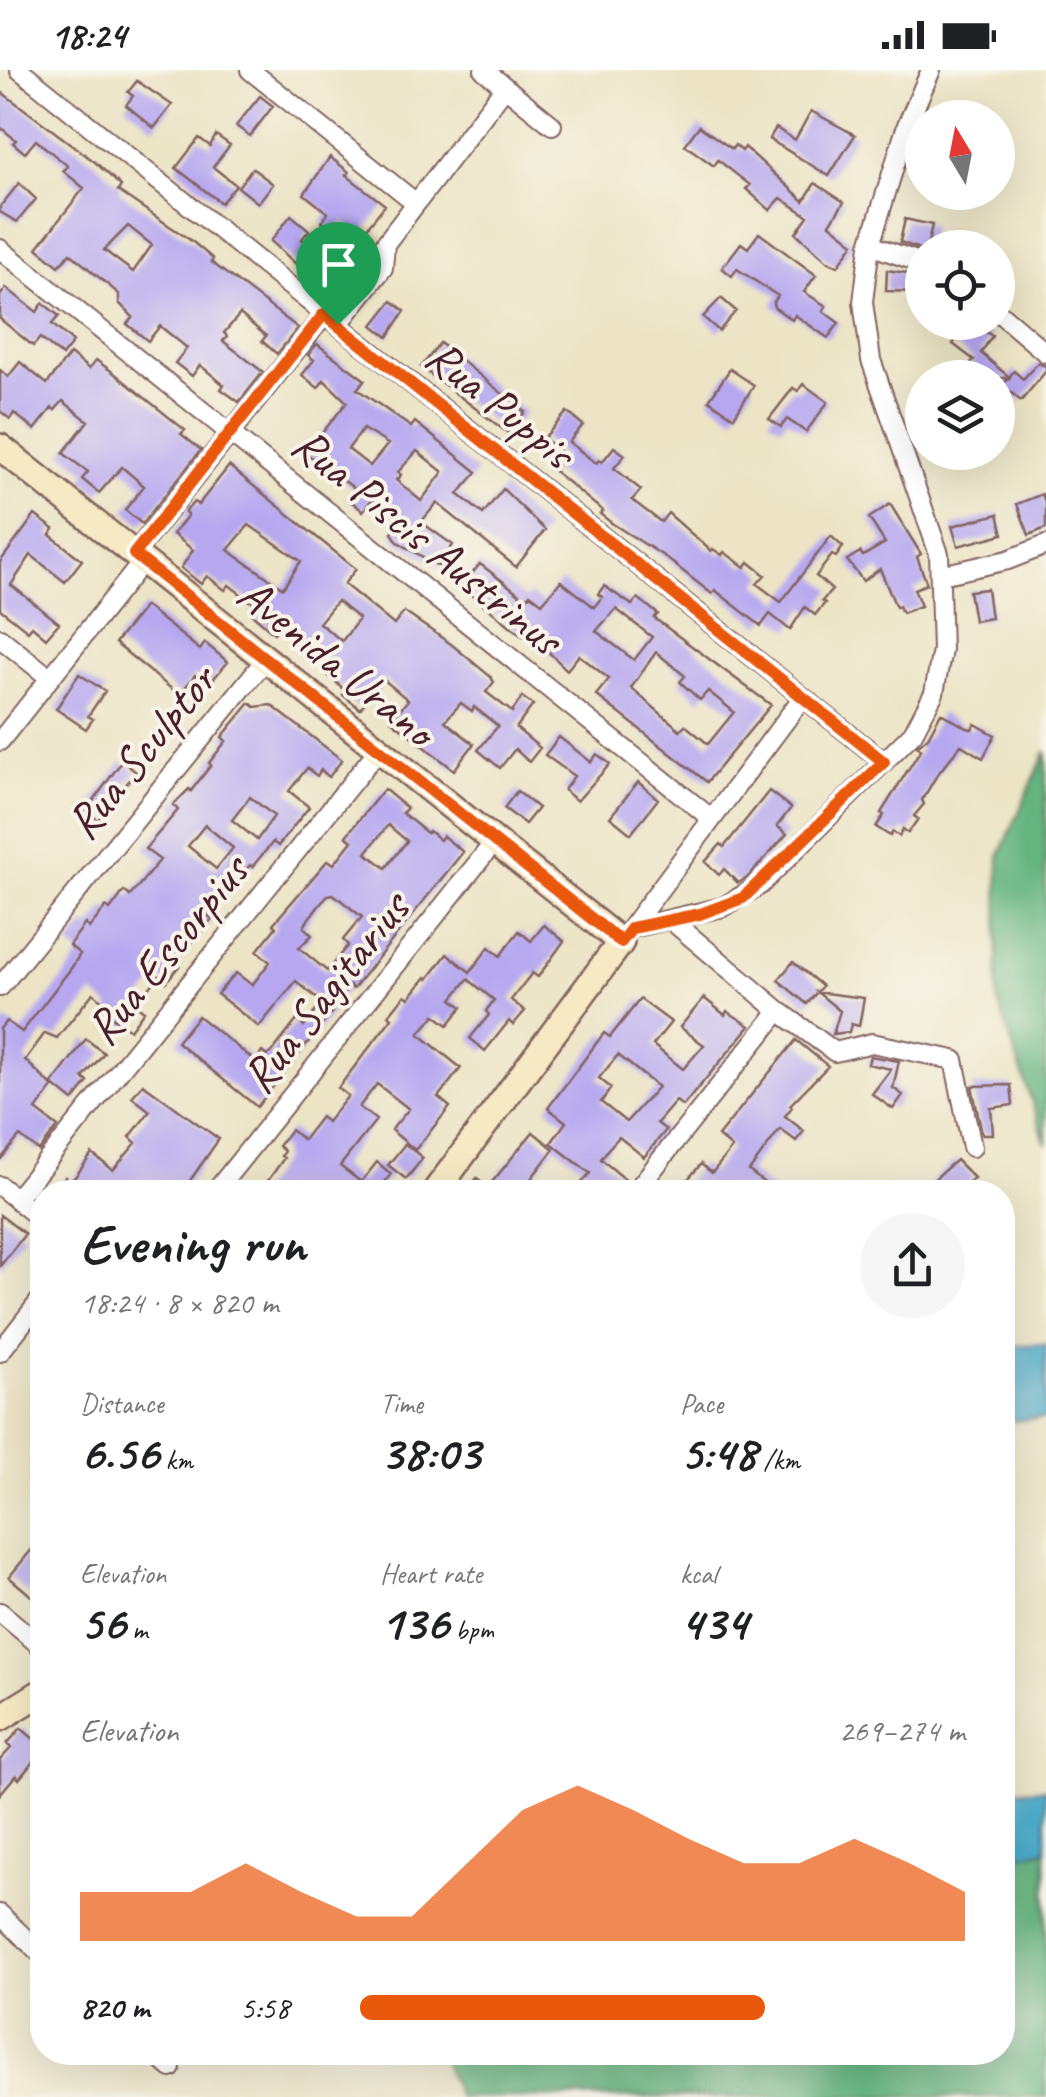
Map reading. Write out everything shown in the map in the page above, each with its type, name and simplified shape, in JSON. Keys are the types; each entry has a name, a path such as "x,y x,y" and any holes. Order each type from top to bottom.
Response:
{"street":[{"name":"Rua Puppis","path":"20,70 884,762"},
{"path":"250,70 416,204"},
{"path":"484,70 552,125"},
{"path":"626,935 743,898 913,733 934,693 942,650 941,575 930,526 866,339 863,278 908,126 931,70"},
{"path":"0,741 230,433 382,268 385,244 506,88"},
{"path":"870,245 905,257"},
{"name":"Rua Piscis Austrinus","path":"0,249 712,819"},
{"path":"1015,327 1046,353"},
{"name":"Avenida Urano","path":"0,447 494,841 626,935"},
{"path":"941,575 1044,551"},
{"path":"0,638 50,678"},
{"name":"Rua Sculptor","path":"0,987 266,659"},
{"path":"444,1180 803,697"},
{"name":"Rua Escorpius","path":"31,1180 379,749"},
{"name":"Rua Sagitarius","path":"225,1180 494,841"},
{"path":"672,920 834,1052 872,1043 954,1060 972,1148"},
{"path":"645,1180 779,1011"},
{"name":"Rua Escorpius","path":"16,1199 30,1182"},
{"path":"0,1186 30,1210"},
{"path":"0,1352 30,1313"},
{"path":"0,1612 30,1637"},
{"path":"0,1718 30,1699"},
{"path":"0,1914 30,1943"},
{"path":"168,2065 171,2068"}],"green space":[{"path":"1046,751 1046,1144 997,999 999,857"},
{"path":"1046,1850 1046,2097 458,2097 445,2065 1015,2065 1015,1855"}],"water":[{"path":"1046,1344 1046,1418 1015,1421 1015,1345"},
{"path":"1046,1789 1046,1850 1015,1855 1015,1790"}],"building":[{"path":"137,81 172,105 154,128 126,105 133,96 128,92"},
{"path":"0,91 95,162 121,186 118,191 193,242 213,259 211,262 298,328 277,354 262,341 266,336 240,314 224,333 227,336 223,341 263,372 239,402 200,365 192,376 175,363 187,348 160,326 148,341 127,324 133,317 119,303 119,294 70,253 59,266 37,248 84,188 63,171 68,166 36,140 25,153 0,127","holes":["128,226 152,245 133,272 104,250"]},
{"path":"260,96 273,106 250,136 236,126"},
{"path":"811,111 855,135 829,176 769,139 776,128 795,140"},
{"path":"699,126 732,149 735,145 742,151 745,147 804,201 815,183 844,202 830,224 854,243 838,266 796,233 808,216 781,198 770,210 746,189 750,185 718,160 714,166 685,145"},
{"path":"216,135 230,145 213,167 236,185 221,203 176,168 199,138 210,146"},
{"path":"330,157 349,172 346,175 385,205 361,235 343,221 335,232 322,222 328,213 304,194"},
{"path":"252,168 273,184 258,203 238,187"},
{"path":"19,183 36,199 17,222 0,212 0,207"},
{"path":"291,215 309,230 302,239 355,282 342,299 311,278 271,241"},
{"path":"905,219 932,225 931,230 905,230 905,244 900,242"},
{"path":"759,233 816,275 804,292 826,306 823,311 839,323 828,338 795,315 792,320 774,307 778,296 737,269 732,276 722,268 741,243 748,248"},
{"path":"887,270 905,273 905,292 886,291"},
{"path":"6,288 37,312 43,303 59,316 52,324 73,342 62,356 40,338 33,346 0,319 0,296"},
{"path":"721,298 736,311 719,331 703,317"},
{"path":"392,301 405,311 388,337 373,325"},
{"path":"956,340 989,340 981,353 989,360 974,360 953,344"},
{"path":"440,343 525,412 508,433 421,367"},
{"path":"317,344 365,380 357,389 411,427 415,422 477,472 458,494 483,514 503,489 545,530 516,567 437,503 421,522 453,545 438,566 398,542 392,533 402,521 373,498 363,511 347,498 355,489 306,453 347,402 324,380 318,388 302,375 314,360 308,355","holes":["363,429 388,444 370,466 348,449","417,451 443,472 421,501 396,480 401,475 398,472"]},
{"path":"70,354 89,369 96,360 114,373 185,430 181,434 201,450 142,524 125,510 144,486 122,467 99,493 82,479 88,472 63,453 88,421 63,401 55,410 52,408 35,430 14,413 10,419 0,411 0,370 8,377 20,362 47,384"},
{"path":"1038,363 1046,366 1046,371 1021,401 1015,396 1015,372 1023,379"},
{"path":"730,369 754,385 734,417 709,400"},
{"path":"803,384 828,402 806,432 787,419 781,427 769,419 793,388 798,391"},
{"path":"567,412 583,425 569,442 596,463 602,462 614,447 625,455 614,468 641,490 632,500 661,522 668,513 711,551 722,555 724,552 745,567 749,562 765,575 757,584 781,602 831,536 843,547 816,576 832,590 822,601 825,603 815,615 805,607 790,630 770,614 761,626 715,590 712,594 665,557 613,524 553,470 565,456 544,438"},
{"path":"229,466 356,569 344,584 394,625 404,612 451,644 491,677 494,682 486,692 512,712 522,697 533,705 516,728 540,748 529,762 515,749 500,768 478,750 498,726 474,707 472,711 461,703 445,721 474,744 454,770 391,720 408,700 383,679 360,709 324,672 327,669 302,649 307,642 283,622 274,633 252,614 258,607 229,585 225,590 207,576 201,584 181,568 193,550 173,534 188,515 185,512 194,502 198,505","holes":["249,525 301,561 283,588 228,550","337,601 359,619 342,641 319,623"]},
{"path":"1042,494 1046,528 1029,535 1017,504"},
{"path":"890,504 921,554 917,557 927,584 914,589 921,606 902,613 880,569 863,581 847,560 885,543 869,518"},
{"path":"998,514 1003,534 958,546 952,526"},
{"path":"35,515 54,529 50,535 82,560 65,582 31,555 11,585 59,623 46,638 32,626 28,631 0,609 0,562"},
{"path":"480,564 526,599 530,594 542,603 561,581 594,607 604,586 632,605 638,598 658,614 654,618 771,705 707,782 596,695 609,679 579,655 567,670 527,631 523,636 461,587","holes":["616,609 652,637 634,660 596,631","656,652 685,676 680,682 700,700 708,691 734,712 708,744 685,725 680,730 631,688"]},
{"path":"987,589 991,618 974,621 969,591"},
{"path":"145,606 200,650 205,643 228,662 208,685 195,675 179,695 115,643"},
{"path":"79,674 105,691 88,716 93,719 86,729 56,709"},
{"path":"250,703 255,707 271,705 342,760 329,777 321,770 317,776 307,768 289,791 309,807 278,846 273,842 206,914 212,919 176,962 180,965 166,982 159,976 136,1005 144,1011 130,1030 107,1013 110,1007 93,993 57,1038 45,1033 25,1060 53,1087 36,1110 58,1127 39,1151 20,1136 0,1160 0,1029 6,1021 22,1032 80,954 69,945 85,924 89,928 124,891 130,896 160,860 145,849 178,810 173,805 191,791 211,765 226,741 222,737","holes":["250,797 274,816 257,840 232,820","205,825 233,848 216,869 188,846"]},
{"path":"941,713 967,728 972,729 975,724 995,735 983,758 961,745 937,775 908,833 903,829 899,836 893,832 890,836 876,827 884,815 881,813 921,749 917,746 928,737"},
{"path":"559,737 591,762 597,754 610,764 577,801 564,790 574,776 545,755"},
{"path":"122,761 136,772 98,820 86,811"},
{"path":"638,782 658,799 631,834 610,817"},
{"path":"384,789 407,808 402,813 427,833 440,840 443,836 463,852 353,989 350,986 330,1009 296,981 259,1027 217,994 236,973 252,985 270,962 257,951 276,927 273,924 328,860 334,864 352,841 346,836","holes":["388,825 407,841 386,868 366,853","333,894 362,917 343,940 348,945 327,971 299,948 312,935 304,927 309,918"]},
{"path":"517,791 538,808 525,824 504,808"},
{"path":"769,791 791,808 777,826 787,834 747,878 738,883 724,869 719,875 705,862 721,844 724,847"},
{"path":"544,925 564,941 538,977 532,973 511,1000 525,1011 513,1025 509,1021 485,1051 470,1038 489,1015 486,1011 494,1000 468,979 452,999 462,1007 448,1025 435,1015 419,1034 461,1068 438,1097 450,1107 415,1150 391,1130 409,1109 377,1084 359,1107 376,1120 340,1166 358,1180 268,1180 284,1158 284,1151 278,1146 291,1130 303,1140 321,1117 327,1122 348,1096 338,1088 392,1018 389,1015 405,995 409,998 428,979 447,954 470,972 489,947 500,956 519,931 531,941"},
{"path":"793,962 822,986 807,1004 778,980"},
{"path":"817,992 864,998 859,1026 851,1024 849,1032 833,1034 840,1011"},
{"path":"704,998 725,1015 727,1011 750,1026 683,1106 676,1101 657,1123 666,1130 644,1157 619,1137 608,1149 601,1159 626,1180 584,1180 590,1173 551,1143 566,1122 548,1108 604,1033 610,1037 640,999 671,1022 653,1045 683,1069 704,1045 680,1027","holes":["618,1055 658,1087 626,1122 601,1102 611,1088 599,1078"]},
{"path":"321,1004 332,1012 257,1107 177,1042 198,1016 255,1061 262,1052 267,1056 272,1052 297,1020 304,1026"},
{"path":"86,1039 104,1053 83,1078 88,1082 73,1101 52,1084"},
{"path":"796,1040 828,1066 790,1105 785,1116 804,1131 796,1141 780,1129 749,1171 761,1180 687,1180 701,1164 712,1173 732,1148 718,1136"},
{"path":"870,1056 899,1061 893,1088 903,1095 893,1109 872,1094 891,1069 868,1064"},
{"path":"143,1084 219,1139 190,1180 71,1180 92,1154 113,1170 136,1143 130,1137 150,1111 132,1097"},
{"path":"1011,1085 1013,1105 991,1108 993,1134 982,1134 972,1086"},
{"path":"533,1132 554,1149 530,1180 494,1180"},
{"path":"405,1144 423,1158 406,1179 388,1165"},
{"path":"956,1160 974,1178 971,1180 933,1180"},
{"path":"377,1162 391,1174 386,1180 363,1180"},
{"path":"0,1215 25,1234 0,1266"},
{"path":"30,1552 30,1595 9,1577"},
{"path":"21,1728 30,1736 30,1766 0,1794 0,1760 11,1748 7,1744"}],"route":[{"path":"324,314 338,324 884,762 743,898 700,914 632,928 621,942 134,554 324,314"}]}
